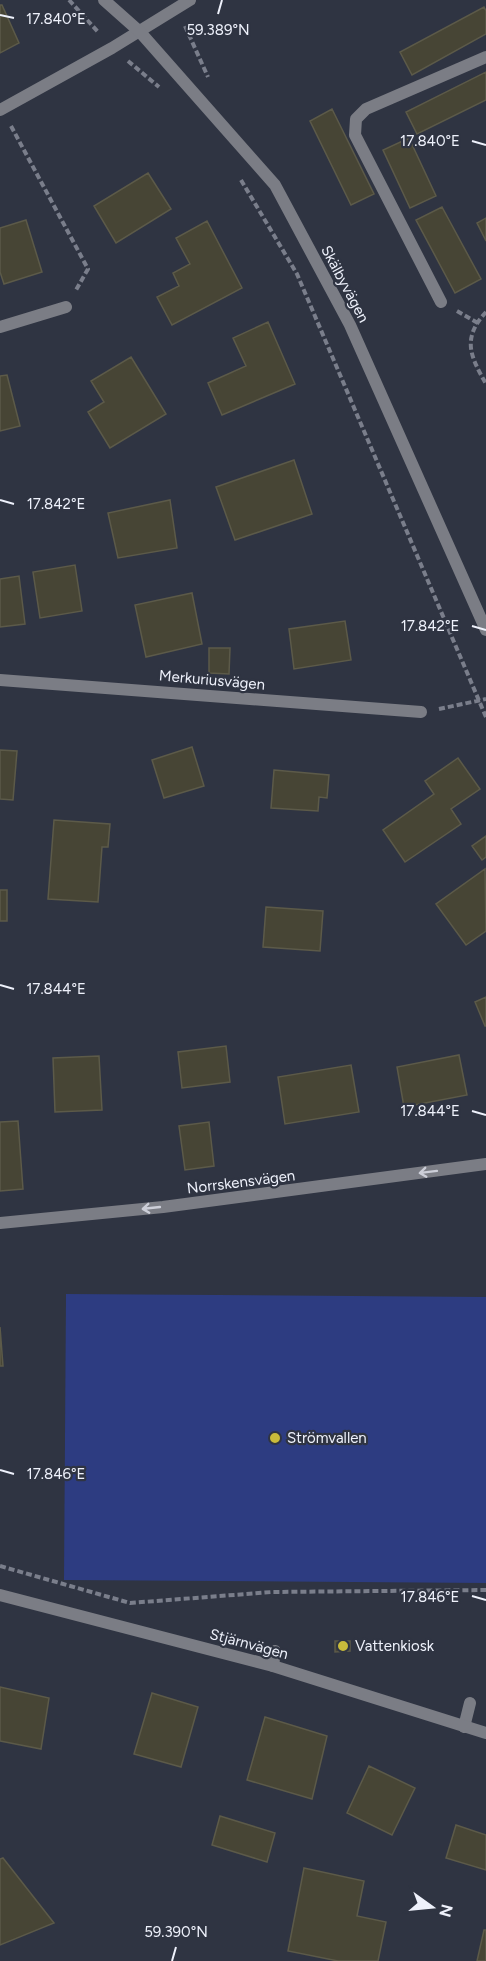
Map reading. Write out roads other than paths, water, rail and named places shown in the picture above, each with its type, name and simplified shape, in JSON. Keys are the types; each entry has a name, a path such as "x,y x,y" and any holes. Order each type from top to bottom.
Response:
{"street":[{"name":"Skälbyvägen","path":"104,0 140,32 275,185 350,325 486,630"},
{"path":"1,110 140,32 190,0"},
{"path":"441,302 355,135 356,118 366,109 486,57"},
{"path":"0,327 66,307"},
{"name":"Merkuriusvägen","path":"0,680 421,712"},
{"name":"Norrskensvägen","path":"0,1223 162,1207 486,1164"},
{"name":"Stjärnvägen","path":"0,1595 273,1665 486,1734"},
{"path":"273,1665 275,1651"},
{"path":"464,1727 470,1703"}],"place":[{"name":"Strömvallen","path":"275,1438"},
{"name":"Vattenkiosk","path":"343,1646"}]}
